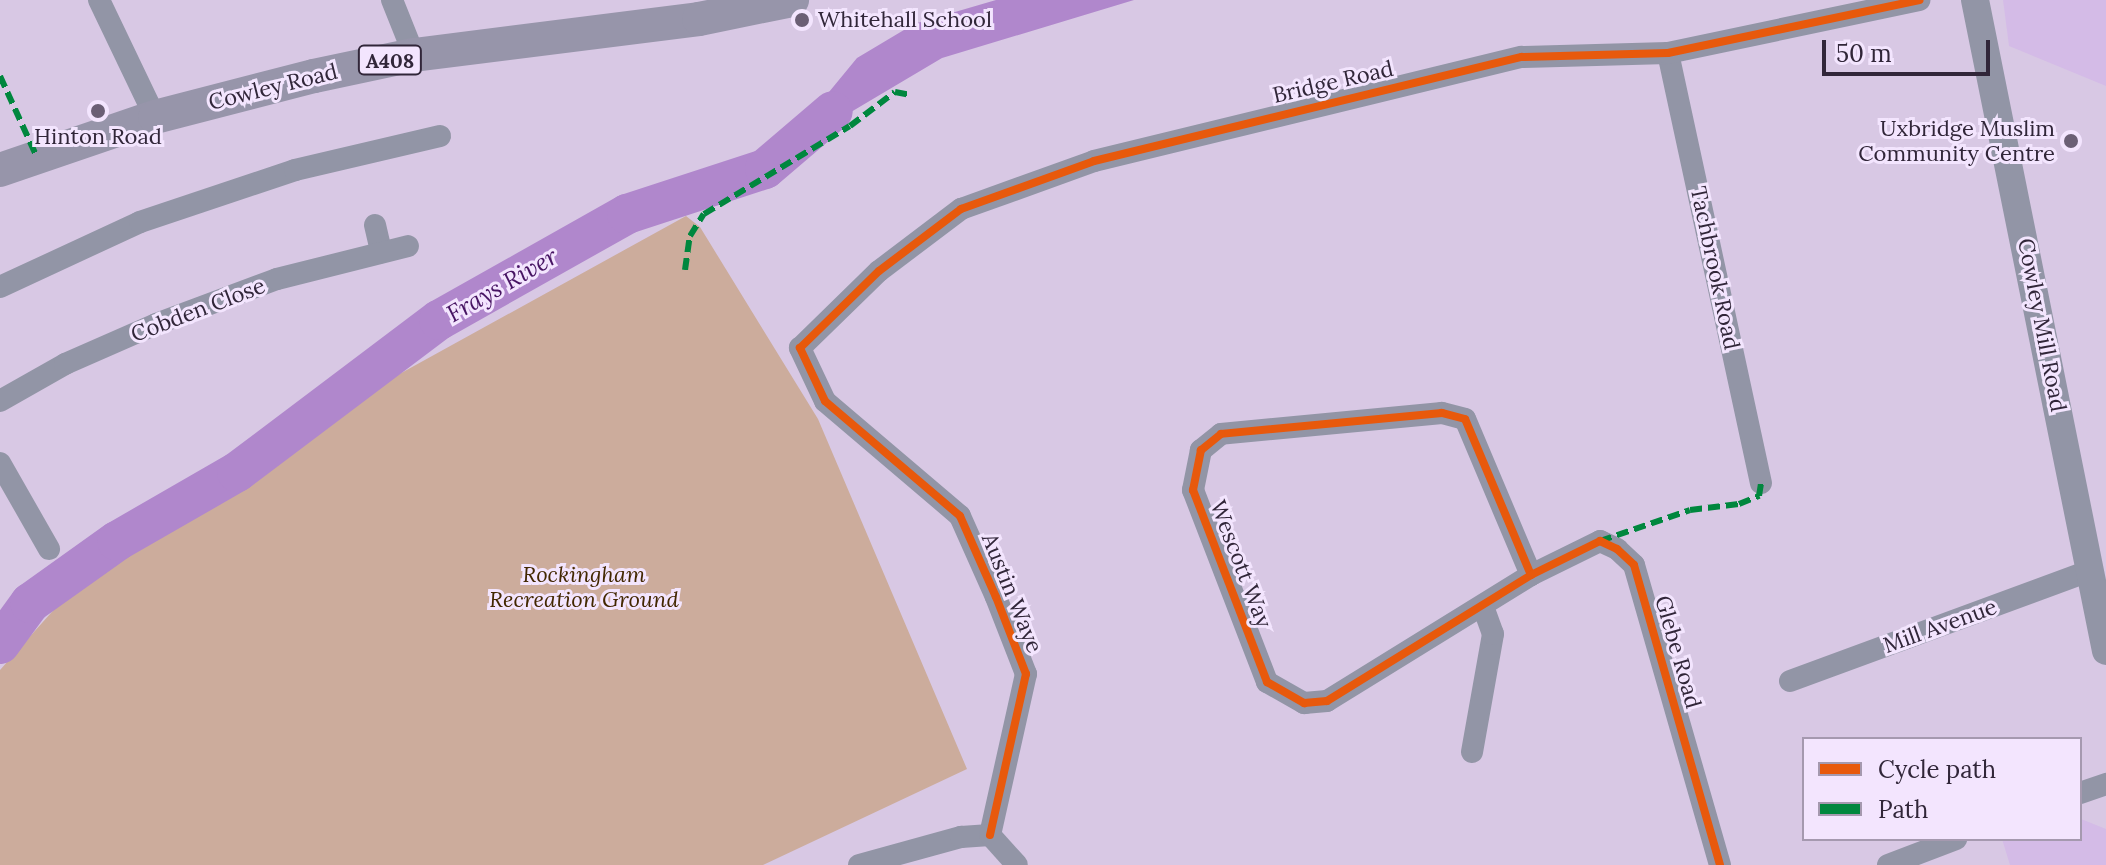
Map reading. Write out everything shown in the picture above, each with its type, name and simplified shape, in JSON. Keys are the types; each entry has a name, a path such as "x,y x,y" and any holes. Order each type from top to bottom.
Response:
{"main road":[{"name":"Cowley Road","path":"0,170 155,117 414,55 699,19 792,0"}],"street":[{"path":"99,0 155,117"},
{"path":"392,0 414,55"},
{"name":"Bridge Road","path":"808,337 879,271 961,209 1094,161 1522,57 1668,53 1919,0"},
{"name":"Cowley Mill Road","path":"1975,0 2106,651"},
{"name":"Tachbrook Road","path":"1668,53 1761,483"},
{"path":"0,287 153,217 295,170 440,136"},
{"path":"375,225 381,252"},
{"name":"Cobden Close","path":"0,401 65,364 156,324 277,279 408,246"},
{"name":"Austin Waye","path":"808,337 800,348 825,401 960,516 1026,674 990,835"},
{"name":"Wescott Way","path":"1442,413 1465,419 1531,575 1327,701 1304,703 1267,682 1193,490 1201,450 1221,434 1442,413"},
{"path":"3,477 49,549"},
{"name":"Glebe Road","path":"1531,575 1600,541 1634,565 1720,865"},
{"name":"Mill Avenue","path":"1790,681 2091,570"},
{"path":"1472,752 1493,634 1483,607"},
{"path":"2082,792 2106,784"},
{"path":"859,865 961,837 990,835 1017,865"},
{"path":"1888,865 1951,841"}],"shaded area":[{"path":"996,0 1134,0 942,58 851,112 796,156 783,131 829,92 857,58 914,24"},
{"path":"2003,0 2106,0 2106,86 2009,46"},
{"path":"2082,819 2106,829 2106,865 2010,865 2003,841 2082,841"}],"green space":[{"name":"Rockingham Recreation Ground","path":"686,216 700,227 818,419 967,769 763,865 0,865 0,670 67,595 296,448 394,377"}],"waterway":[{"name":"Frays River","path":"0,644 30,603 117,541 237,472 439,320 627,214 765,169 833,111"}],"marked path":[{"path":"0,76 36,155"},
{"path":"685,270 690,236 704,214 850,126 895,92 911,95"},
{"path":"1600,541 1690,510 1739,504 1759,496 1761,483"}],"cycle path":[{"path":"990,835 1026,674 996,597 960,516 825,401 800,348 879,271 961,209 1094,161 1522,57 1668,53 1919,0"},
{"path":"1531,575 1465,419 1442,413 1221,434 1201,450 1193,490 1267,682 1304,703 1327,701 1531,575 1600,541 1617,549 1634,565 1720,865"}],"place":[{"name":"Whitehall School","path":"802,20"},
{"name":"Hinton Road","path":"98,111"},
{"name":"Uxbridge Muslim Community Centre","path":"2071,141"}]}
